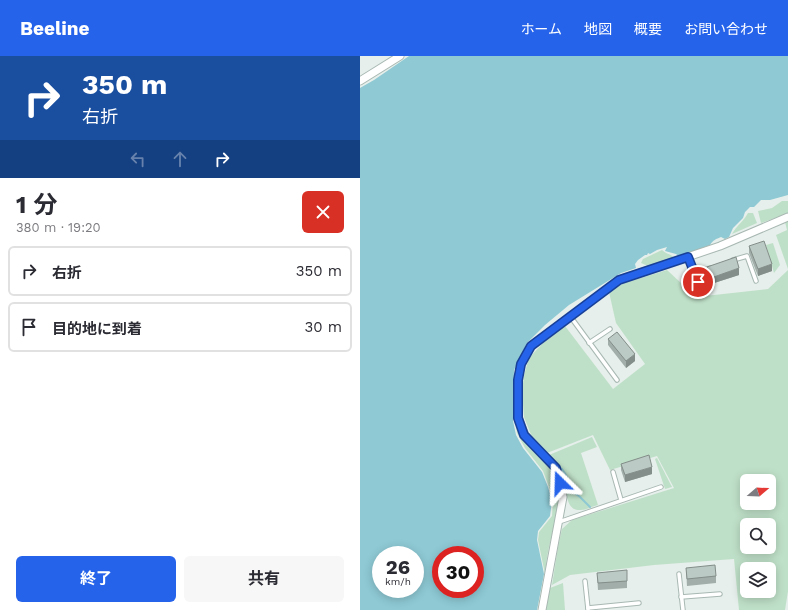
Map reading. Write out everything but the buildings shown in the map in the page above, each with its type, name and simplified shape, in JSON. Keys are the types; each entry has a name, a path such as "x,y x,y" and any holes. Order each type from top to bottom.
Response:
{"street":[{"path":"360,81 400,56"},
{"path":"542,610 563,497 556,468 524,435 518,418 518,380 521,364 531,346 619,280 720,246 788,217"}],"lane":[{"path":"732,261 747,256 756,281"},
{"path":"688,257 701,292"},
{"path":"694,273 717,266"},
{"path":"570,316 617,380"},
{"path":"589,342 610,329"},
{"path":"613,472 621,500"},
{"path":"559,522 661,487"},
{"path":"679,574 683,610"},
{"path":"585,582 588,609 638,603"},
{"path":"681,597 720,594"}],"green space":[{"path":"782,201 788,201 788,213 761,223 758,211 772,208"},
{"path":"748,213 753,213 757,223 732,234 744,219"},
{"path":"788,221 788,269 776,235 787,230 785,222"},
{"path":"773,243 780,265 774,273 766,245"},
{"path":"662,250 675,258 648,266 641,263 643,259"},
{"path":"667,270 696,297 768,289 788,270 788,591 785,610 739,610 734,559 654,565 570,575 552,585 562,529 572,520 674,488 657,456 610,470 593,435 547,453 532,437 524,417 522,392 524,375 529,358 543,343 565,326 613,389 645,364 616,323 609,292 624,283"},
{"path":"515,419 525,441 549,466 557,485 558,506 548,550 545,574 538,540 539,532 552,516 553,501 543,471 525,448 517,433"},
{"path":"592,437 597,447 581,453 598,505 583,510 576,510 569,503 560,469 549,455"},
{"path":"657,458 672,487 665,489 655,459"},
{"path":"563,583 565,610 546,610 550,588"}],"water":[{"path":"409,56 788,56 788,195 770,200 761,200 754,207 750,207 745,212 743,218 733,228 729,237 725,239 721,237 713,241 710,245 680,257 676,254 665,251 667,247 650,254 648,253 638,260 635,264 636,268 621,273 569,305 545,325 527,343 514,370 513,421 516,435 523,448 542,472 552,501 550,516 538,531 537,540 544,574 537,610 360,610 360,88"}],"waterway":[{"path":"558,467 562,469 566,475 572,491 590,507"}],"route":[{"path":"560,483 556,468 524,435 518,418 518,380 521,364 531,346 619,280 688,257 698,282"}]}
